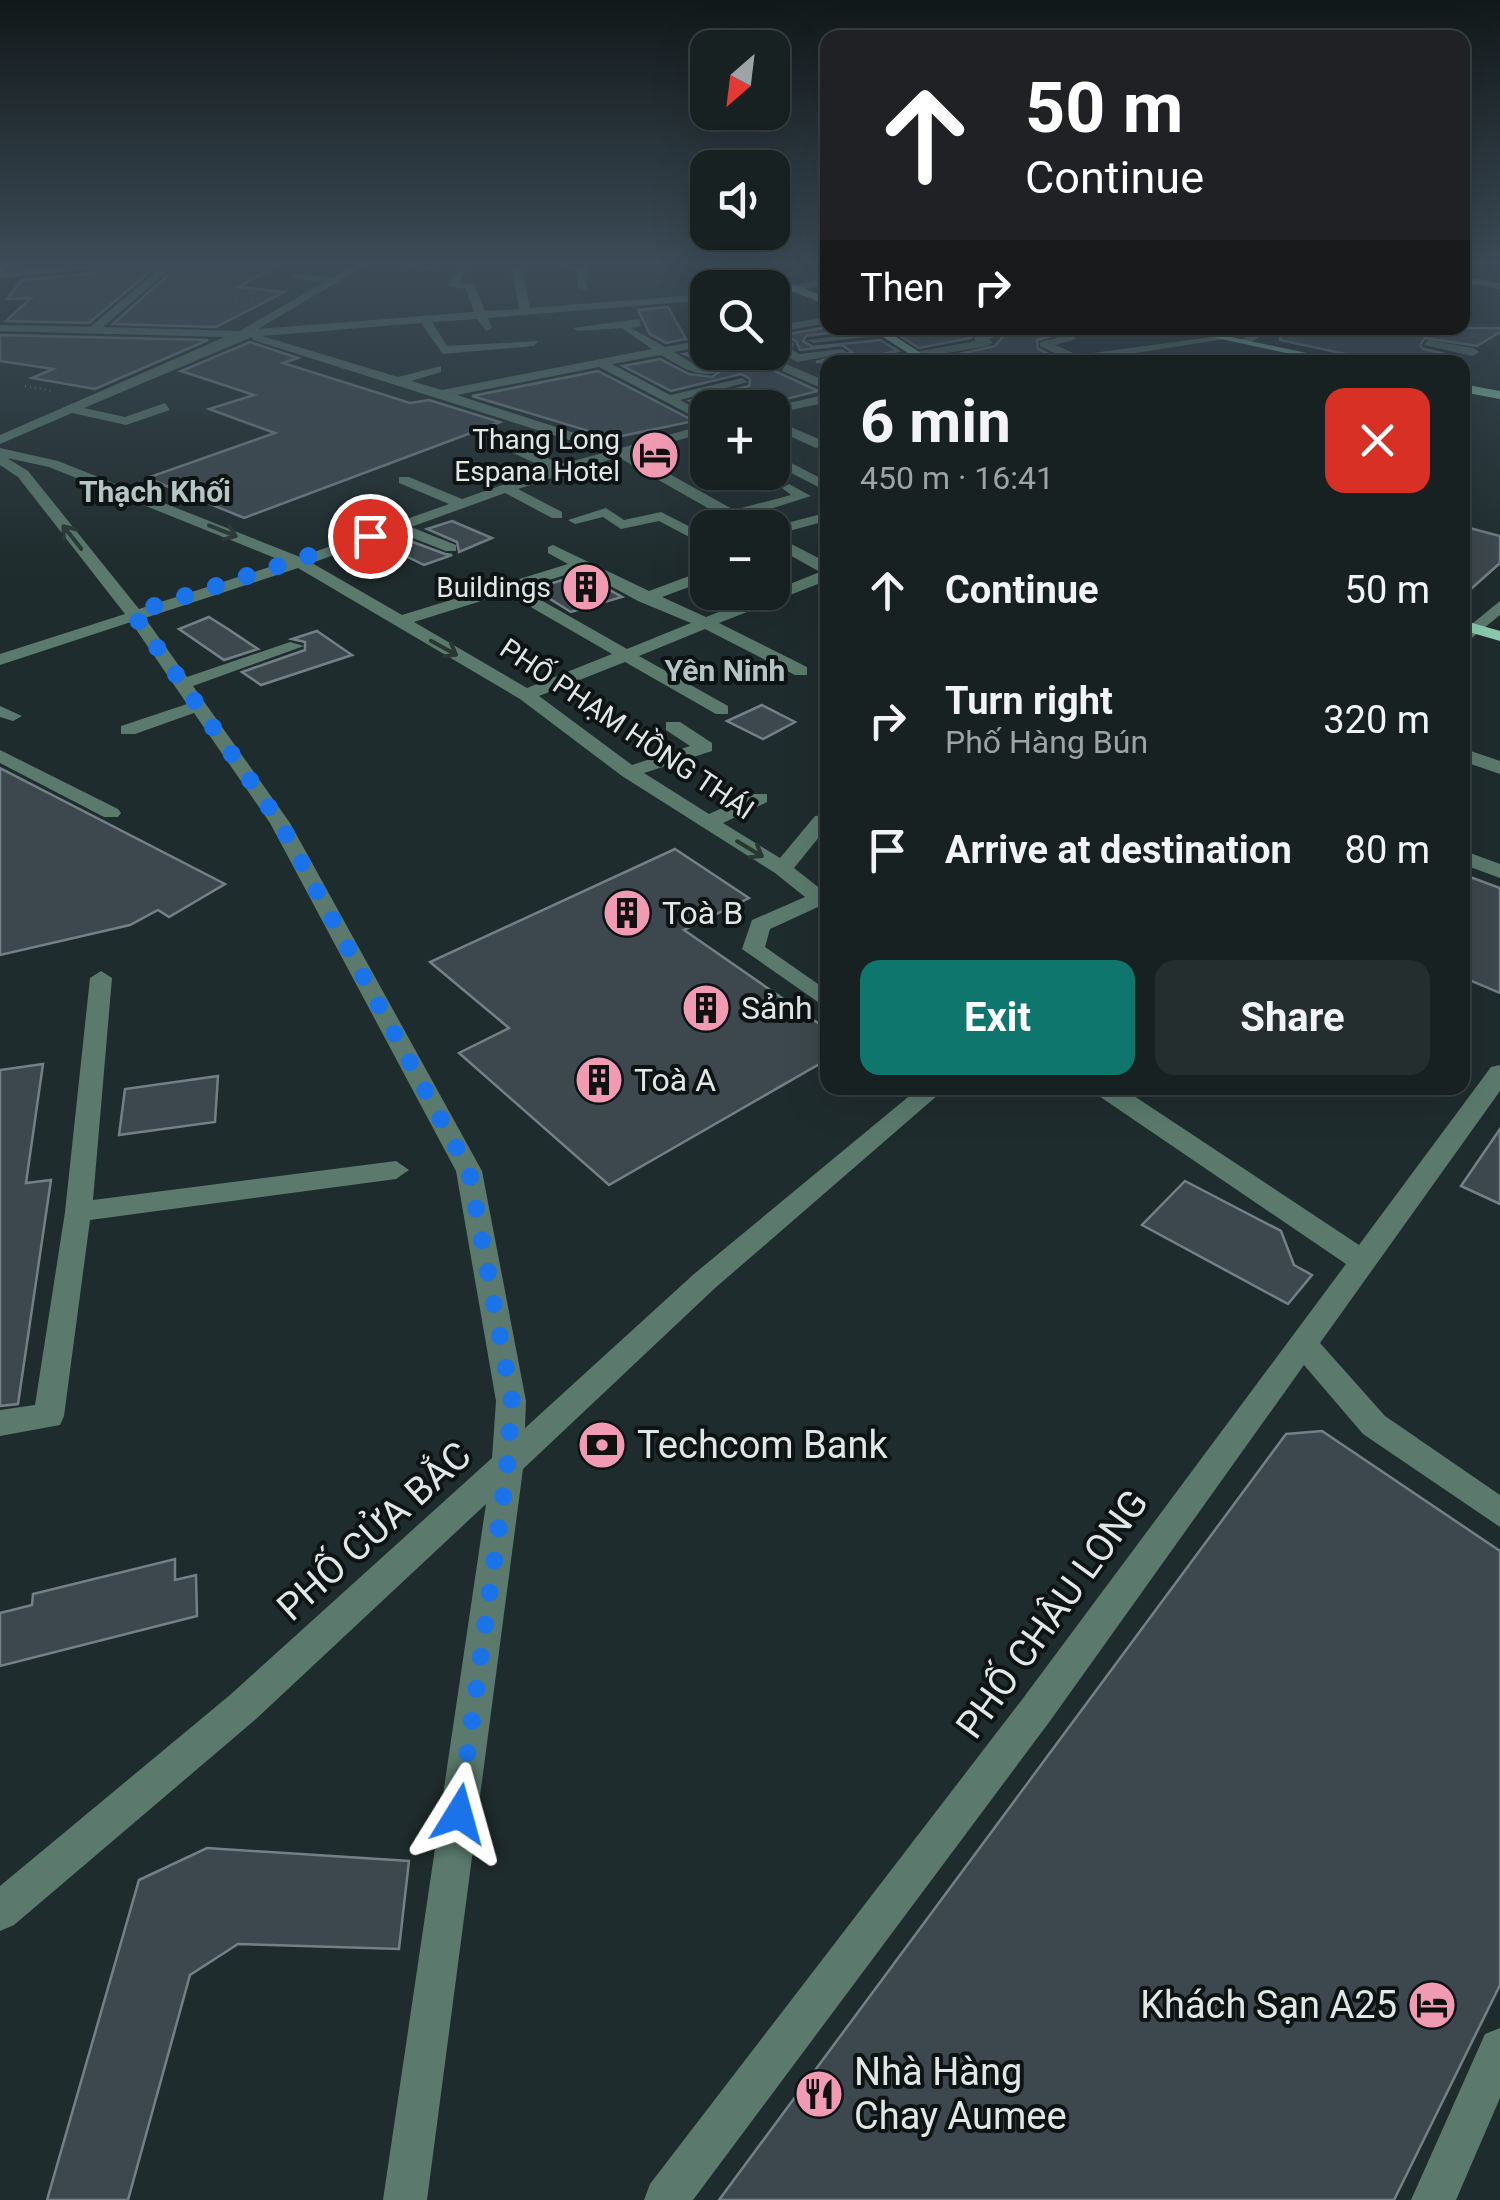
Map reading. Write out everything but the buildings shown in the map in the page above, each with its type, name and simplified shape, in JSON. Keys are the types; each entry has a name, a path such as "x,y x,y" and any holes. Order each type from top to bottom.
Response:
{"main road":[{"path":"1470,389 1500,395"},
{"path":"1470,627 1500,636"}],"street":[{"path":"0,440 168,367"},
{"path":"350,367 624,453 727,510"},
{"path":"440,394 575,367"},
{"path":"607,367 690,409"},
{"path":"397,381 437,369"},
{"path":"785,371 820,393"},
{"path":"636,381 655,376"},
{"path":"672,398 742,382"},
{"path":"790,406 820,398"},
{"path":"70,410 126,420 165,407"},
{"path":"790,432 820,445"},
{"path":"0,660 133,613 300,562 560,468 690,433"},
{"path":"518,450 560,468"},
{"path":"0,455 23,474 133,613 280,823 469,1171 512,1401 507,1468 406,2200"},
{"name":"PHỐ PHẠM HỒNG THÁI","path":"0,455 53,464 300,562 526,695 628,772 820,896"},
{"path":"23,474 33,467 53,464"},
{"path":"790,467 820,484"},
{"path":"404,480 460,504"},
{"path":"506,488 556,515"},
{"path":"750,510 804,496 790,489"},
{"path":"575,520 606,512 621,525 660,516 690,533"},
{"path":"790,526 820,518"},
{"path":"396,527 451,548"},
{"path":"553,550 644,598 800,671"},
{"path":"790,550 820,567"},
{"path":"398,622 581,564"},
{"path":"526,695 820,575"},
{"path":"644,598 690,581"},
{"path":"535,603 722,710"},
{"path":"1470,627 1500,606"},
{"path":"124,722 296,646"},
{"path":"628,772 705,747 674,726"},
{"path":"0,756 111,813"},
{"path":"1470,757 1500,768"},
{"path":"706,823 760,798"},
{"path":"782,869 820,822"},
{"path":"1470,859 1500,872"},
{"path":"820,901 760,925 753,949 820,996"},
{"path":"0,1423 49,1416 78,1212 102,978"},
{"name":"PHỐ CHÂU LONG","path":"666,2200 1037,1709 1362,1260 1494,1090"},
{"name":"PHỐ CỬA BẮC","path":"0,1911 133,1808 507,1468 632,1346 926,1095"},
{"path":"1115,1095 1362,1260"},
{"path":"78,1212 396,1170"},
{"path":"1302,1342 1374,1425 1500,1513"},
{"path":"1432,2200 1500,2050"}],"place":[{"name":"Thang Long Espana Hotel","path":"655,455"},
{"name":"Buildings","path":"586,587"},
{"name":"Toà B","path":"627,913"},
{"name":"Sảnh","path":"706,1008"},
{"name":"Toà A","path":"599,1080"},
{"name":"Techcom Bank","path":"602,1445"},
{"name":"Khách Sạn A25","path":"1432,2005"},
{"name":"Nhà Hàng Chay Aumee","path":"819,2094"}],"district":[{"name":"Thạch Khối","path":"155,491"},
{"name":"Yên Ninh","path":"725,670"}],"route":[{"path":"370,536 300,562 133,613 280,823 469,1171 512,1401 507,1468 459,1814"}]}
